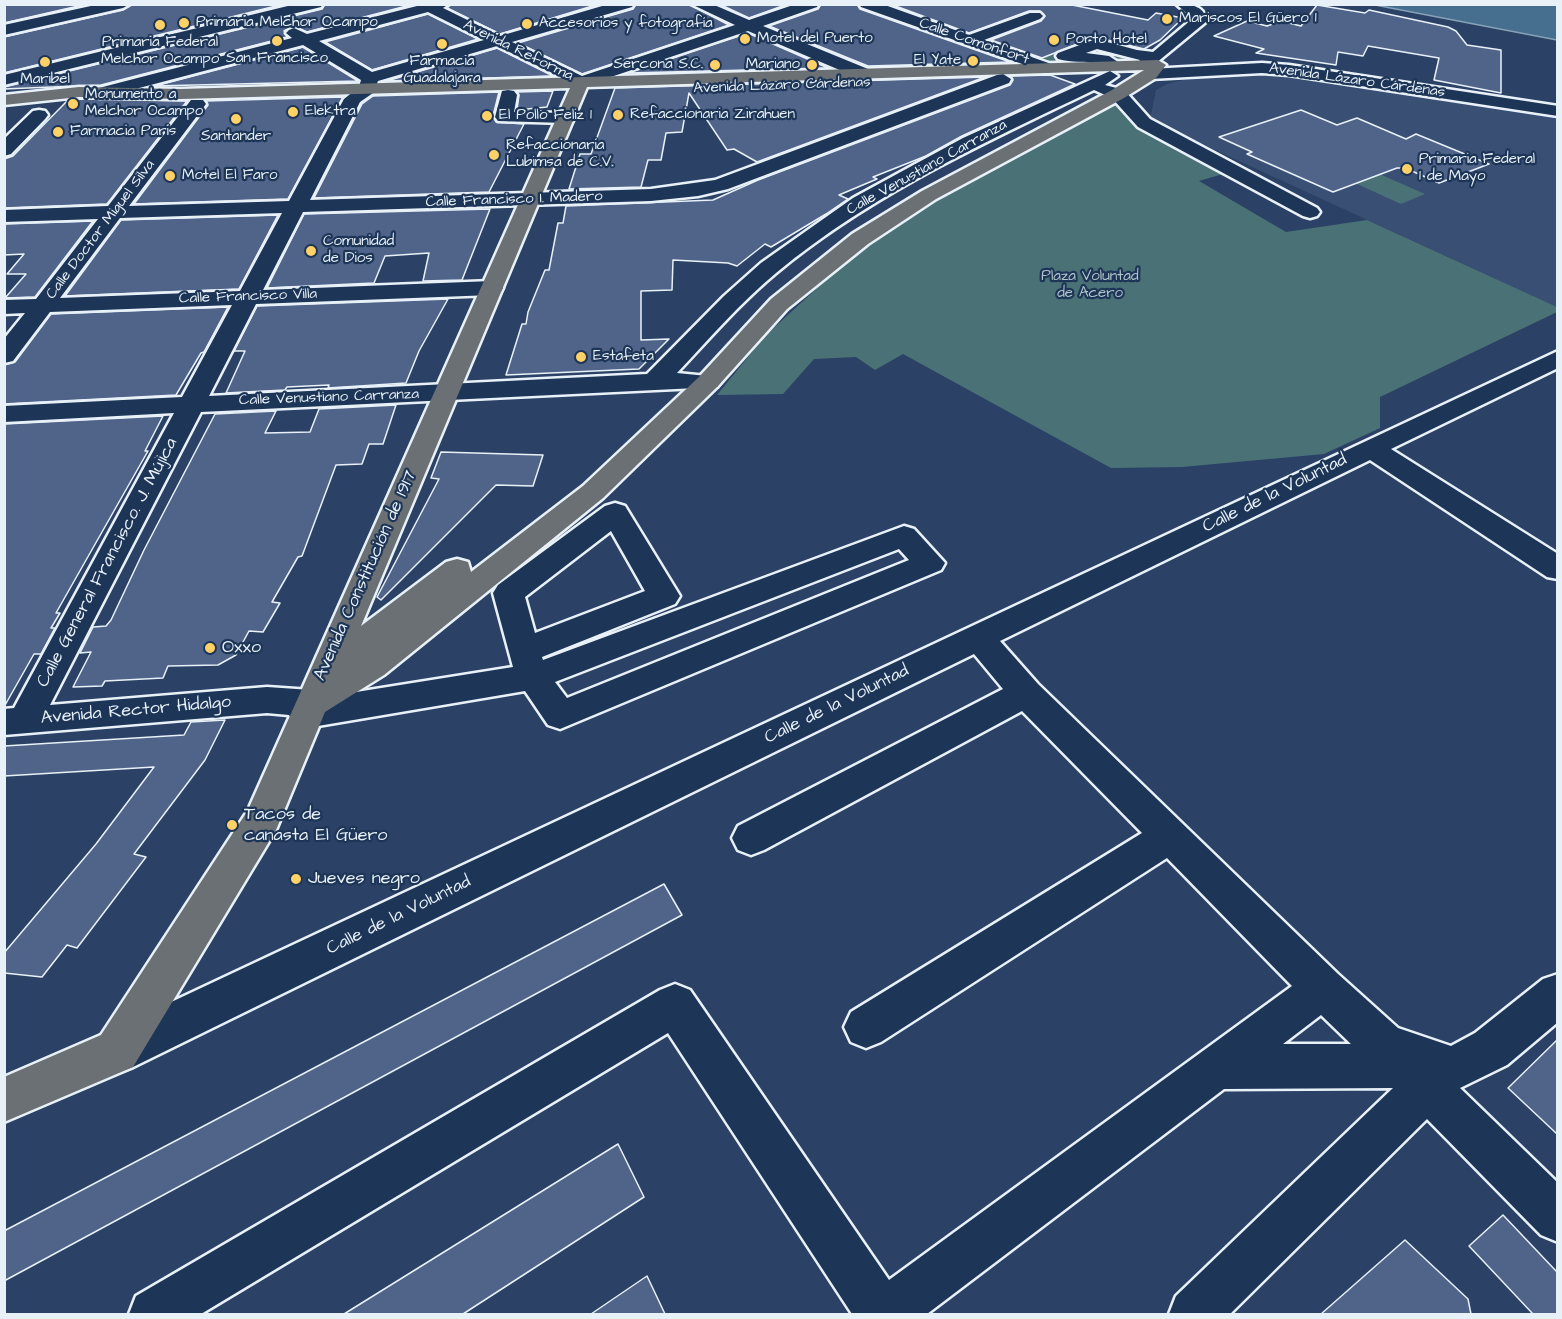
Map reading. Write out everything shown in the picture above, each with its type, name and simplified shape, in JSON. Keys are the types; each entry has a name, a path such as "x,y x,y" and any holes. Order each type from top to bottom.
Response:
{"main road":[{"name":"Avenida Lázaro Cárdenas","path":"4,100 78,92 95,104 363,88 579,88 888,78 1048,68 1134,72"},
{"name":"Avenida Lázaro Cárdenas","path":"363,88 508,95 579,88 862,73 888,78 1003,79 1134,72"},
{"path":"314,695 339,688 372,666 593,492 696,381 779,304 860,239 1134,72"},
{"path":"163,77 164,87 189,99"},
{"name":"Avenida Constitución de 1917","path":"117,1051 263,819 314,695 579,88"},
{"path":"41,114 26,106 46,96"},
{"path":"4,111 41,114"},
{"path":"4,1100 117,1051"}],"street":[{"path":"4,30 74,9 123,4"},
{"path":"244,4 305,40 363,88 498,41 627,4"},
{"path":"4,80 316,4"},
{"path":"698,4 862,73"},
{"path":"579,88 812,4"},
{"name":"Calle Comonfort","path":"866,4 1048,68"},
{"path":"1183,4 1198,15 1199,21 1134,72 1144,123 1310,212"},
{"path":"95,104 163,77 432,6"},
{"name":"Avenida Reforma","path":"432,6 579,88"},
{"path":"74,9 163,77"},
{"path":"969,40 1035,16"},
{"path":"1170,46 1192,50"},
{"path":"1215,55 1260,63"},
{"name":"Avenida Lázaro Cárdenas","path":"1134,72 1260,63 1314,69 1557,109"},
{"name":"Avenida Lázaro Cárdenas","path":"1134,72 1262,68 1290,70 1557,109"},
{"name":"Calle Venustiano Carranza","path":"654,382 732,301 769,268 860,202 970,142 1134,72"},
{"name":"Calle Francisco I. Madero","path":"4,216 651,195 698,190 721,184 1003,79"},
{"name":"Calle General Francisco. J. Mújica","path":"14,721 192,404 295,208 363,88"},
{"path":"508,95 504,117 566,118"},
{"name":"Calle Doctor Miguel Silva","path":"4,356 114,212 189,99"},
{"path":"4,150 41,114"},
{"name":"Calle Francisco Villa","path":"4,307 492,288"},
{"name":"Calle de la Voluntad","path":"117,1051 1557,358"},
{"name":"Calle Venustiano Carranza","path":"4,414 696,381"},
{"path":"1370,448 1557,569"},
{"path":"528,664 664,596 615,513 509,593 528,664 560,715 930,563 904,536 528,664"},
{"path":"978,637 1026,693 1323,988 1406,1066 1557,1218"},
{"name":"Avenida Rector Hidalgo","path":"14,721 314,695 528,664"},
{"path":"751,838 1026,693"},
{"path":"866,1027 1170,836"},
{"path":"154,1314 675,1005 884,1314 1323,988"},
{"path":"1217,1067 1406,1066 1453,1069 1491,1049 1557,994"},
{"path":"1194,1314 1406,1066"}],"shaded area":[{"path":"1375,5 1557,5 1557,40"},
{"name":"Primaria Federal 1 de Mayo","path":"1242,73 1290,73 1557,116 1557,307 1150,120 1156,90 1167,84 1191,78"}],"green space":[{"name":"Porto Hotel","path":"1034,18 1132,43 1125,47 1136,55 1124,61 1051,63 978,38"},
{"path":"347,94 116,103 119,96 138,99"},
{"name":"Plaza Voluntad de Acero","path":"1117,99 1134,122 1223,174 1199,181 1286,232 1367,220 1557,307 1557,312 1380,397 1380,428 1324,454 1182,467 1111,468 903,354 875,370 856,357 814,359 783,394 717,395 766,335 837,270 917,210"},
{"path":"1368,169 1425,194 1401,204 1344,178"}],"building":[{"path":"4,4 87,4 4,23"},
{"path":"132,4 284,4 4,73 4,37 123,10"},
{"path":"325,4 414,4 307,32 293,26 284,31 287,37 101,85 4,89 4,87 322,9"},
{"path":"451,4 599,4 500,34 447,8"},
{"path":"636,4 689,4 729,25 582,74 518,43 633,9"},
{"path":"719,4 788,4 749,18"},
{"path":"821,4 857,4 860,9 1010,62 868,66 769,26 818,9"},
{"path":"890,4 1067,4 1148,20 1156,13 1183,18 1160,40 1144,49 1095,37 1042,58 991,40 1041,21 1045,16 1040,11 1029,11 969,33"},
{"path":"1317,5 1365,13 1369,10 1448,27 1456,31 1467,45 1501,50 1501,93 1434,80 1439,58 1368,46 1363,56 1338,52 1336,65 1256,53 1264,49 1214,36 1247,21 1267,26 1281,21 1301,26"},
{"path":"428,14 478,39 372,70 325,42"},
{"path":"748,33 828,68 628,73"},
{"path":"303,47 358,81 155,86"},
{"path":"497,48 553,76 387,81"},
{"path":"1050,75 1075,84 962,136 926,156 873,177 877,179 839,195 848,199 771,247 765,244 737,266 728,263 673,260 672,290 641,291 641,340 669,339 639,369 506,375 522,324 526,324 528,312 545,270 549,270 558,223 563,223 566,206 713,200 758,180 1010,85 1013,80 1011,76"},
{"path":"985,77 757,162 734,149 727,150 689,93 682,132 666,133 661,160 648,160 641,187 569,189 580,154 591,154 615,88"},
{"path":"553,91 547,107 517,110 519,95 517,92"},
{"path":"499,92 493,116 496,122 524,124 489,192 314,198 362,104 373,96"},
{"path":"343,97 288,199 134,204 208,105 206,101"},
{"path":"68,100 187,101 107,204 4,208 4,159 13,156"},
{"path":"1301,110 1337,125 1357,118 1406,139 1416,134 1489,164 1439,183 1405,168 1397,168 1333,192 1247,154 1252,152 1219,137"},
{"path":"490,209 462,280 423,281 429,253 385,256 374,283 267,288 304,214"},
{"path":"278,215 239,289 65,296 121,220"},
{"path":"93,221 35,297 5,298 26,274 7,274 24,254 4,255 4,224"},
{"path":"448,299 419,351 406,383 328,388 329,385 287,387 285,390 226,393 245,351 234,351 257,306"},
{"path":"228,307 204,352 201,353 176,395 4,404 4,365 15,362 51,314"},
{"path":"396,405 383,444 369,444 362,464 336,465 302,556 298,557 272,602 280,603 263,632 249,631 236,655 218,665 168,666 163,678 105,681 102,686 73,687 91,652 80,653 93,627 106,626 111,620 144,550 215,414 276,411 265,433 310,432 319,409"},
{"path":"163,416 145,451 148,451 56,613 60,613 51,628 55,628 41,654 34,654 4,707 4,424"},
{"path":"441,452 543,455 533,486 496,485 381,600 377,597 439,479 431,478"},
{"path":"225,720 205,760 134,854 146,857 77,948 67,945 42,977 4,973 4,953 96,844 154,767 4,776 4,746 184,735 191,722"},
{"path":"664,884 682,915 4,1281 4,1231"},
{"path":"1557,1040 1557,1134 1508,1088"},
{"path":"618,1144 644,1197 463,1314 344,1314"},
{"path":"1503,1215 1557,1272 1557,1314 1533,1314 1469,1246"},
{"path":"1405,1240 1468,1299 1471,1314 1321,1314"},
{"path":"647,1276 665,1314 591,1314"}],"place":[{"name":"Mariscos El Güero 1","path":"1167,19"},
{"name":"Primaria Melchor Ocampo","path":"184,23"},
{"name":"Accesorios y fotografía","path":"527,24"},
{"name":"Primaria Federal Melchor Ocampo","path":"160,25"},
{"name":"Motel del Puerto","path":"745,39"},
{"name":"Porto Hotel","path":"1054,40"},
{"name":"San Francisco","path":"277,41"},
{"name":"Farmacia Guadalajara","path":"442,44"},
{"name":"El Yate","path":"973,61"},
{"name":"Maribel","path":"45,62"},
{"name":"Sercona S.C.","path":"715,65"},
{"name":"Mariano","path":"812,65"},
{"name":"Monumento a Melchor Ocampo","path":"73,104"},
{"name":"Elektra","path":"293,112"},
{"name":"Refaccionaria Zirahuen","path":"618,115"},
{"name":"El Pollo Feliz 1","path":"487,116"},
{"name":"Santander","path":"236,119"},
{"name":"Farmacia Paris","path":"58,132"},
{"name":"Refaccionaria Lubimsa de C.V.","path":"494,155"},
{"name":"Primaria Federal 1 de Mayo","path":"1407,169"},
{"name":"Motel El Faro","path":"170,176"},
{"name":"Comunidad de Dios","path":"311,251"},
{"name":"Estafeta","path":"581,357"},
{"name":"Oxxo","path":"210,648"},
{"name":"Tacos de canasta El Güero","path":"232,825"},
{"name":"Jueves negro","path":"296,879"}]}
